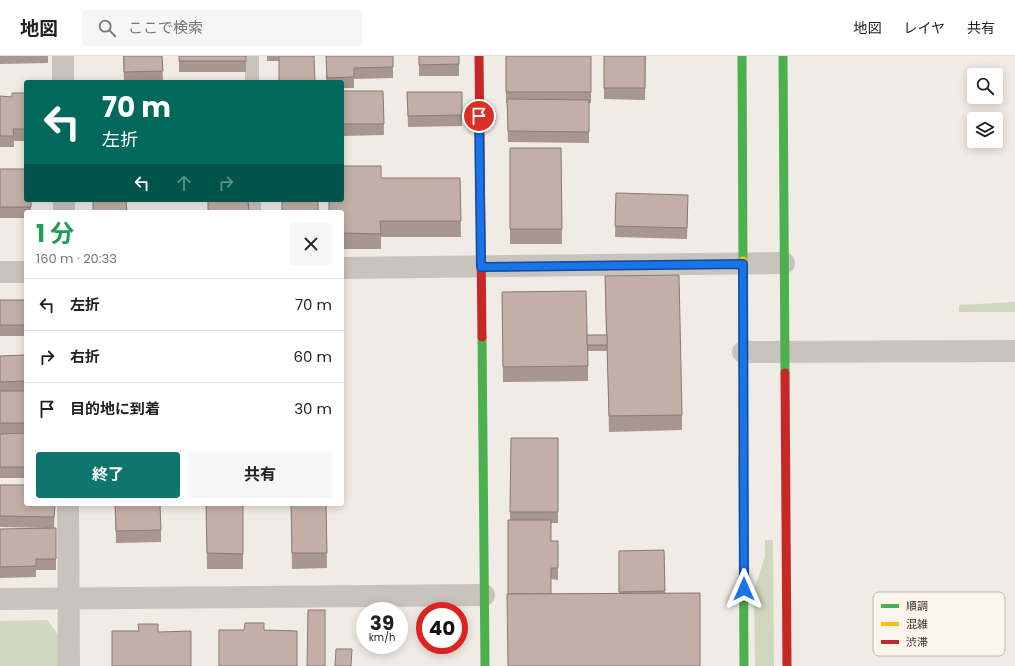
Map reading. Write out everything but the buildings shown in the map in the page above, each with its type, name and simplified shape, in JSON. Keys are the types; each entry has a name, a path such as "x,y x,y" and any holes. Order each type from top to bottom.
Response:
{"street":[{"path":"63,56 63,80"},
{"path":"479,56 485,666"},
{"path":"742,56 744,666"},
{"path":"783,56 787,666"},
{"path":"344,268 784,264"},
{"path":"0,272 24,272"},
{"path":"743,352 1015,351"},
{"path":"68,506 69,666"},
{"path":"0,599 484,595"}],"lane":[{"path":"252,56 252,80"}],"green space":[{"path":"1015,302 1015,312 959,312 959,305"},
{"path":"765,540 773,540 774,666 755,666 754,591 765,556"},
{"path":"47,620 63,641 63,666 0,666 0,621"}],"traffic: fast":[{"path":"742,56 743,261"},
{"path":"783,56 785,373"},
{"path":"482,337 485,666"},
{"path":"743,459 744,666"}],"traffic: slow":[{"path":"743,261 743,459"}],"traffic: jam":[{"path":"479,56 482,337"},
{"path":"785,373 787,666"}],"route":[{"path":"479,116 481,267 743,264 744,589"}]}
